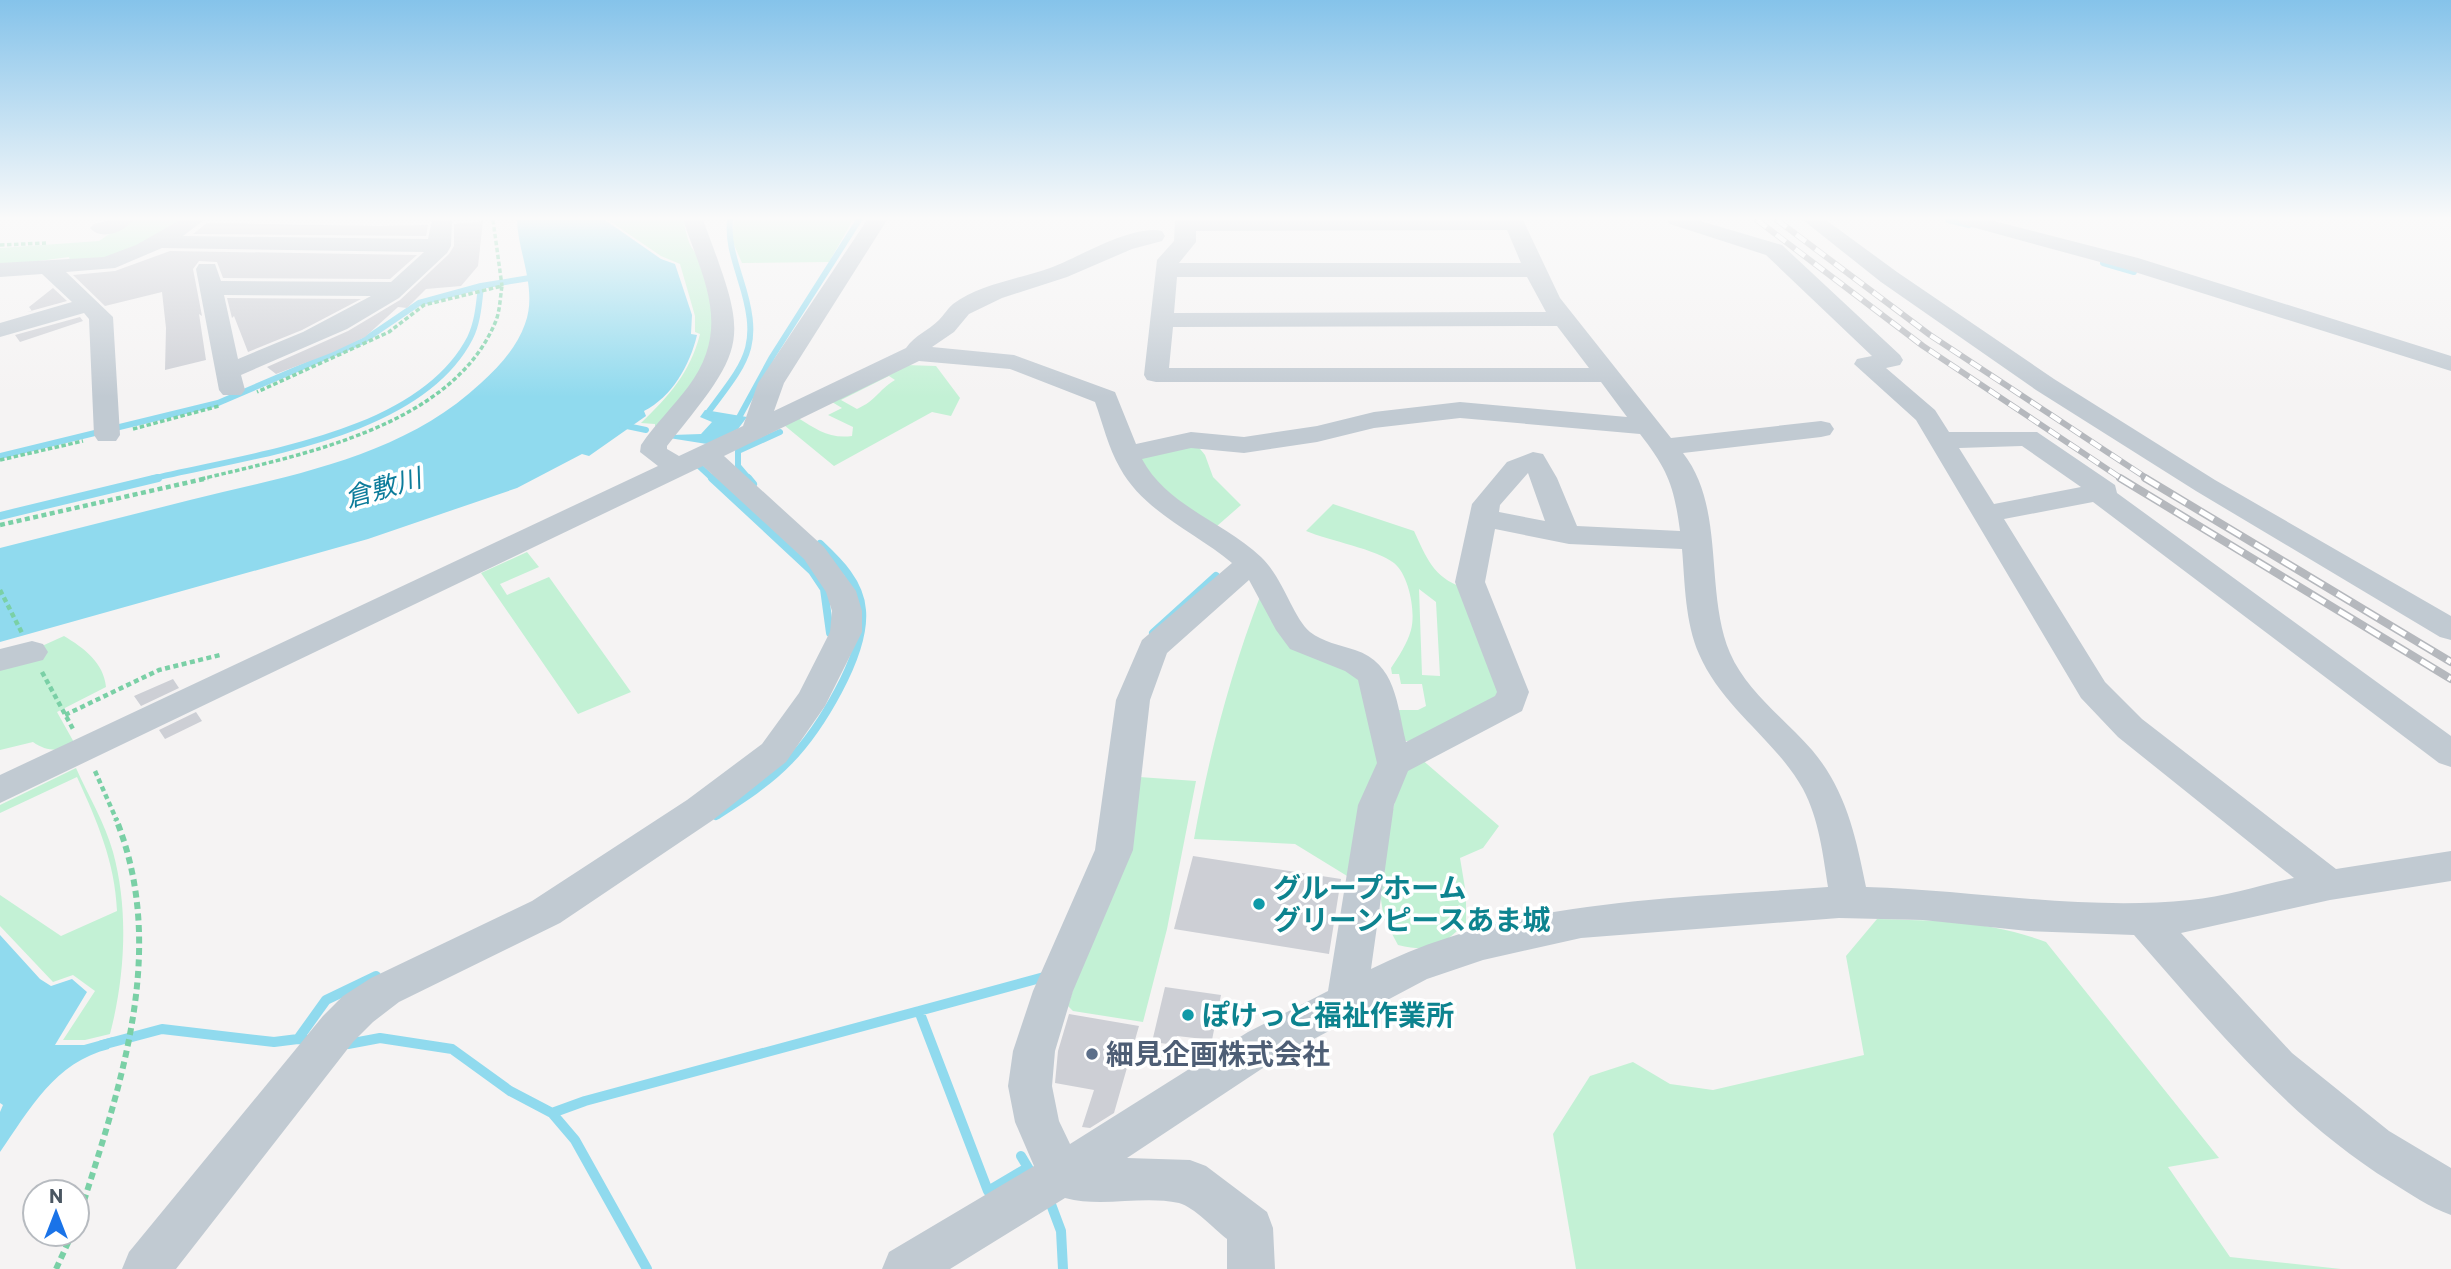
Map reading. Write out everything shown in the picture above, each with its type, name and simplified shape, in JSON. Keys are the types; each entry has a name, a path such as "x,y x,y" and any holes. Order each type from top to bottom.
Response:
{"street":[{"path":"61,279 101,317 108,433"},
{"path":"209,279 230,382 325,331 405,279"},
{"path":"146,1269 330,1040 358,1009 384,990 546,912 700,810 774,753 813,698 846,632 847,611 842,591 814,553 693,462 653,452 654,445 701,386 719,355 724,336 722,310 713,279"},
{"path":"754,433 771,383 841,279"},
{"path":"0,790 754,433 915,353 922,343 946,327 961,309 994,293 1037,279"},
{"path":"1166,279 1156,375 1608,375"},
{"path":"1539,279 1549,300 1678,465 1690,490 1706,622 1714,651 1729,680 1814,777 1831,811 1850,902"},
{"path":"1805,279 1891,360 1866,363 1926,415 2093,690 2130,728 2330,885"},
{"path":"1890,279 1988,348 2133,442 2451,630"},
{"path":"2182,279 2451,364"},
{"path":"210,288 392,289"},
{"path":"0,330 88,305"},
{"path":"1161,320 1564,320"},
{"path":"915,353 1014,362 1106,397 1139,477 1160,498 1225,541 1250,563 1267,582 1298,640 1313,648 1348,656 1365,666 1373,676 1394,763 1376,806 1347,999"},
{"path":"1128,454 1191,440 1244,445 1317,434 1374,420 1460,410 1656,437 1821,429"},
{"path":"1943,440 2028,438 2105,491 1988,514"},
{"path":"1394,763 1510,703 1513,691 1470,582 1486,504 1517,468 1532,460 1541,469 1556,522 1569,536"},
{"path":"2098,492 2193,561 2209,578 2451,754"},
{"path":"1485,518 1569,536 1696,541"},
{"path":"1061,1175 1037,1122 1030,1086 1034,1051 1053,991 1114,850 1121,814 1133,700 1153,648 1250,563"},
{"path":"0,660 31,650"},
{"path":"906,1269 1061,1175 1263,1045 1347,999 1414,967 1471,948 1581,922 1850,902 1923,904 2028,915 2117,920 2192,916 2330,885 2451,866"},
{"path":"2144,919 2277,1067 2373,1146 2451,1193"},
{"path":"1061,1175 1089,1182 1139,1179 1190,1182 1250,1228 1251,1269"}],"path":[{"path":"0,525 92,506 262,464 373,430 438,392 472,360 496,321 501,279"},
{"path":"476,291 502,283"},
{"path":"0,590 118,819 136,884 141,940 132,1025 90,1178"},
{"path":"56,1269 66,1248"}],"green space":[{"path":"684,279 709,279 721,320 696,388 655,427 655,424 641,423 677,383 690,361 700,334 695,332 695,316"},
{"path":"905,365 936,366 960,398 951,416 932,412 834,466 784,425 798,418 830,435 852,436 853,427 828,415 842,408 832,402","holes":["889,376 895,380 857,409 841,400"]},
{"path":"1196,444 1205,455 1213,477 1241,505 1217,526 1173,496 1138,457"},
{"path":"1333,504 1414,531 1427,558 1438,572 1462,587 1508,693 1428,741 1402,741 1397,710 1418,710 1426,706 1422,684 1401,684 1399,674 1392,674 1391,668 1411,630 1413,614 1404,576 1394,563 1386,558 1306,531","holes":["1419,589 1436,602 1440,676 1422,675"]},
{"path":"527,552 539,567 500,584 507,595 549,577 631,692 578,714 481,573"},
{"path":"1261,594 1286,639 1360,667 1383,763 1352,879 1295,844 1194,839 1221,715"},
{"path":"64,636 86,651 97,663 106,687 57,712 76,746 53,750 33,742 0,750 0,665"},
{"path":"1420,758 1499,826 1483,848 1460,858 1466,894 1466,923 1443,942 1428,948 1398,945 1384,919 1377,874 1403,769"},
{"path":"76,768 113,852 123,920 122,967 110,1034 85,1040 63,1040 95,991 73,975 53,982 0,926 0,895 61,936 117,911 109,859 77,777 0,813 0,805"},
{"path":"1139,777 1196,781 1167,929 1143,1022 1073,1011 1068,1006"},
{"path":"1877,919 1942,921 1983,926 2046,942 2219,1158 2168,1167 2230,1257 2341,1269 1576,1269 1553,1134 1590,1076 1633,1062 1670,1084 1713,1090 1864,1055 1846,956"}],"water":[{"name":"倉敷川","path":"527,279 680,279 692,315 691,334 697,335 685,369 671,389 644,411 646,416 589,456 582,454 517,488 368,539 0,642 0,548 306,472 381,446 417,429 450,408 481,383 512,349 525,324"},
{"path":"705,410 747,417 738,429 707,444 669,438 672,435 701,434 712,422 700,417"},
{"path":"0,935 40,979 51,986 72,979 87,992 55,1045 84,1045 113,1037 109,1049 90,1055 73,1065 46,1089 0,1152 0,1112 3,1105 0,1103"}],"building":[{"path":"77,279 195,279 206,360 165,370 166,328 162,292 105,306"},
{"path":"422,279 467,279 461,286 426,289 407,308 398,307 365,337 331,353 276,374 267,367 348,331 400,300"},
{"path":"53,288 67,301 32,311 29,307"},
{"path":"227,298 361,299 302,330 248,352 234,316 232,318"},
{"path":"80,317 83,321 20,342 15,335"},
{"path":"173,679 179,688 141,706 134,696"},
{"path":"196,712 202,721 165,739 159,730"},
{"name":"グループホーム グリーンピースあま城","path":"1193,856 1341,879 1329,954 1174,929"},
{"name":"ぽけっと福祉作業所","path":"1165,987 1221,995 1212,1040 1177,1036 1176,1045 1152,1042"},
{"name":"細見企画株式会社","path":"1069,1014 1139,1026 1114,1113 1090,1128 1082,1127 1094,1090 1055,1083 1058,1051"}],"waterway":[{"path":"481,286 522,279"},
{"path":"711,415 707,414 733,379 747,351 750,321 741,279"},
{"path":"736,423 772,357 821,279"},
{"path":"0,456 218,403 363,341 419,303 481,286"},
{"path":"151,479 328,437 372,420 412,398 446,371 470,338 478,312 481,286"},
{"path":"622,425 646,430"},
{"path":"749,479 738,466 738,451 780,432"},
{"path":"699,466 713,479"},
{"path":"0,516 158,478"},
{"path":"712,478 812,571 824,589 830,633"},
{"path":"748,478 753,484"},
{"path":"716,816 763,784 789,761 814,731 849,669 861,628 860,600 847,573 820,544"},
{"path":"1153,633 1216,576"},
{"path":"298,1039 326,1000 376,976"},
{"path":"919,1011 1044,977"},
{"path":"552,1113 585,1101 919,1011"},
{"path":"919,1011 988,1191 1027,1168"},
{"path":"102,1045 162,1029 274,1042 298,1039"},
{"path":"348,1044 380,1038 452,1049 510,1091 552,1113"},
{"path":"298,1039 314,1041"},
{"path":"552,1113 575,1140 647,1269"},
{"path":"1021,1156 1030,1171"},
{"path":"1049,1199 1061,1231 1063,1269"}],"railway":[{"path":"1835,279 1923,346 2122,479"},
{"path":"1856,279 1930,335 2148,479"},
{"path":"2120,478 2451,679"},
{"path":"2145,478 2451,662"}],"place":[{"name":"グループホーム グリーンピースあま城","path":"1259,904"},
{"name":"ぽけっと福祉作業所","path":"1188,1015"},
{"name":"細見企画株式会社","path":"1092,1054"}]}
